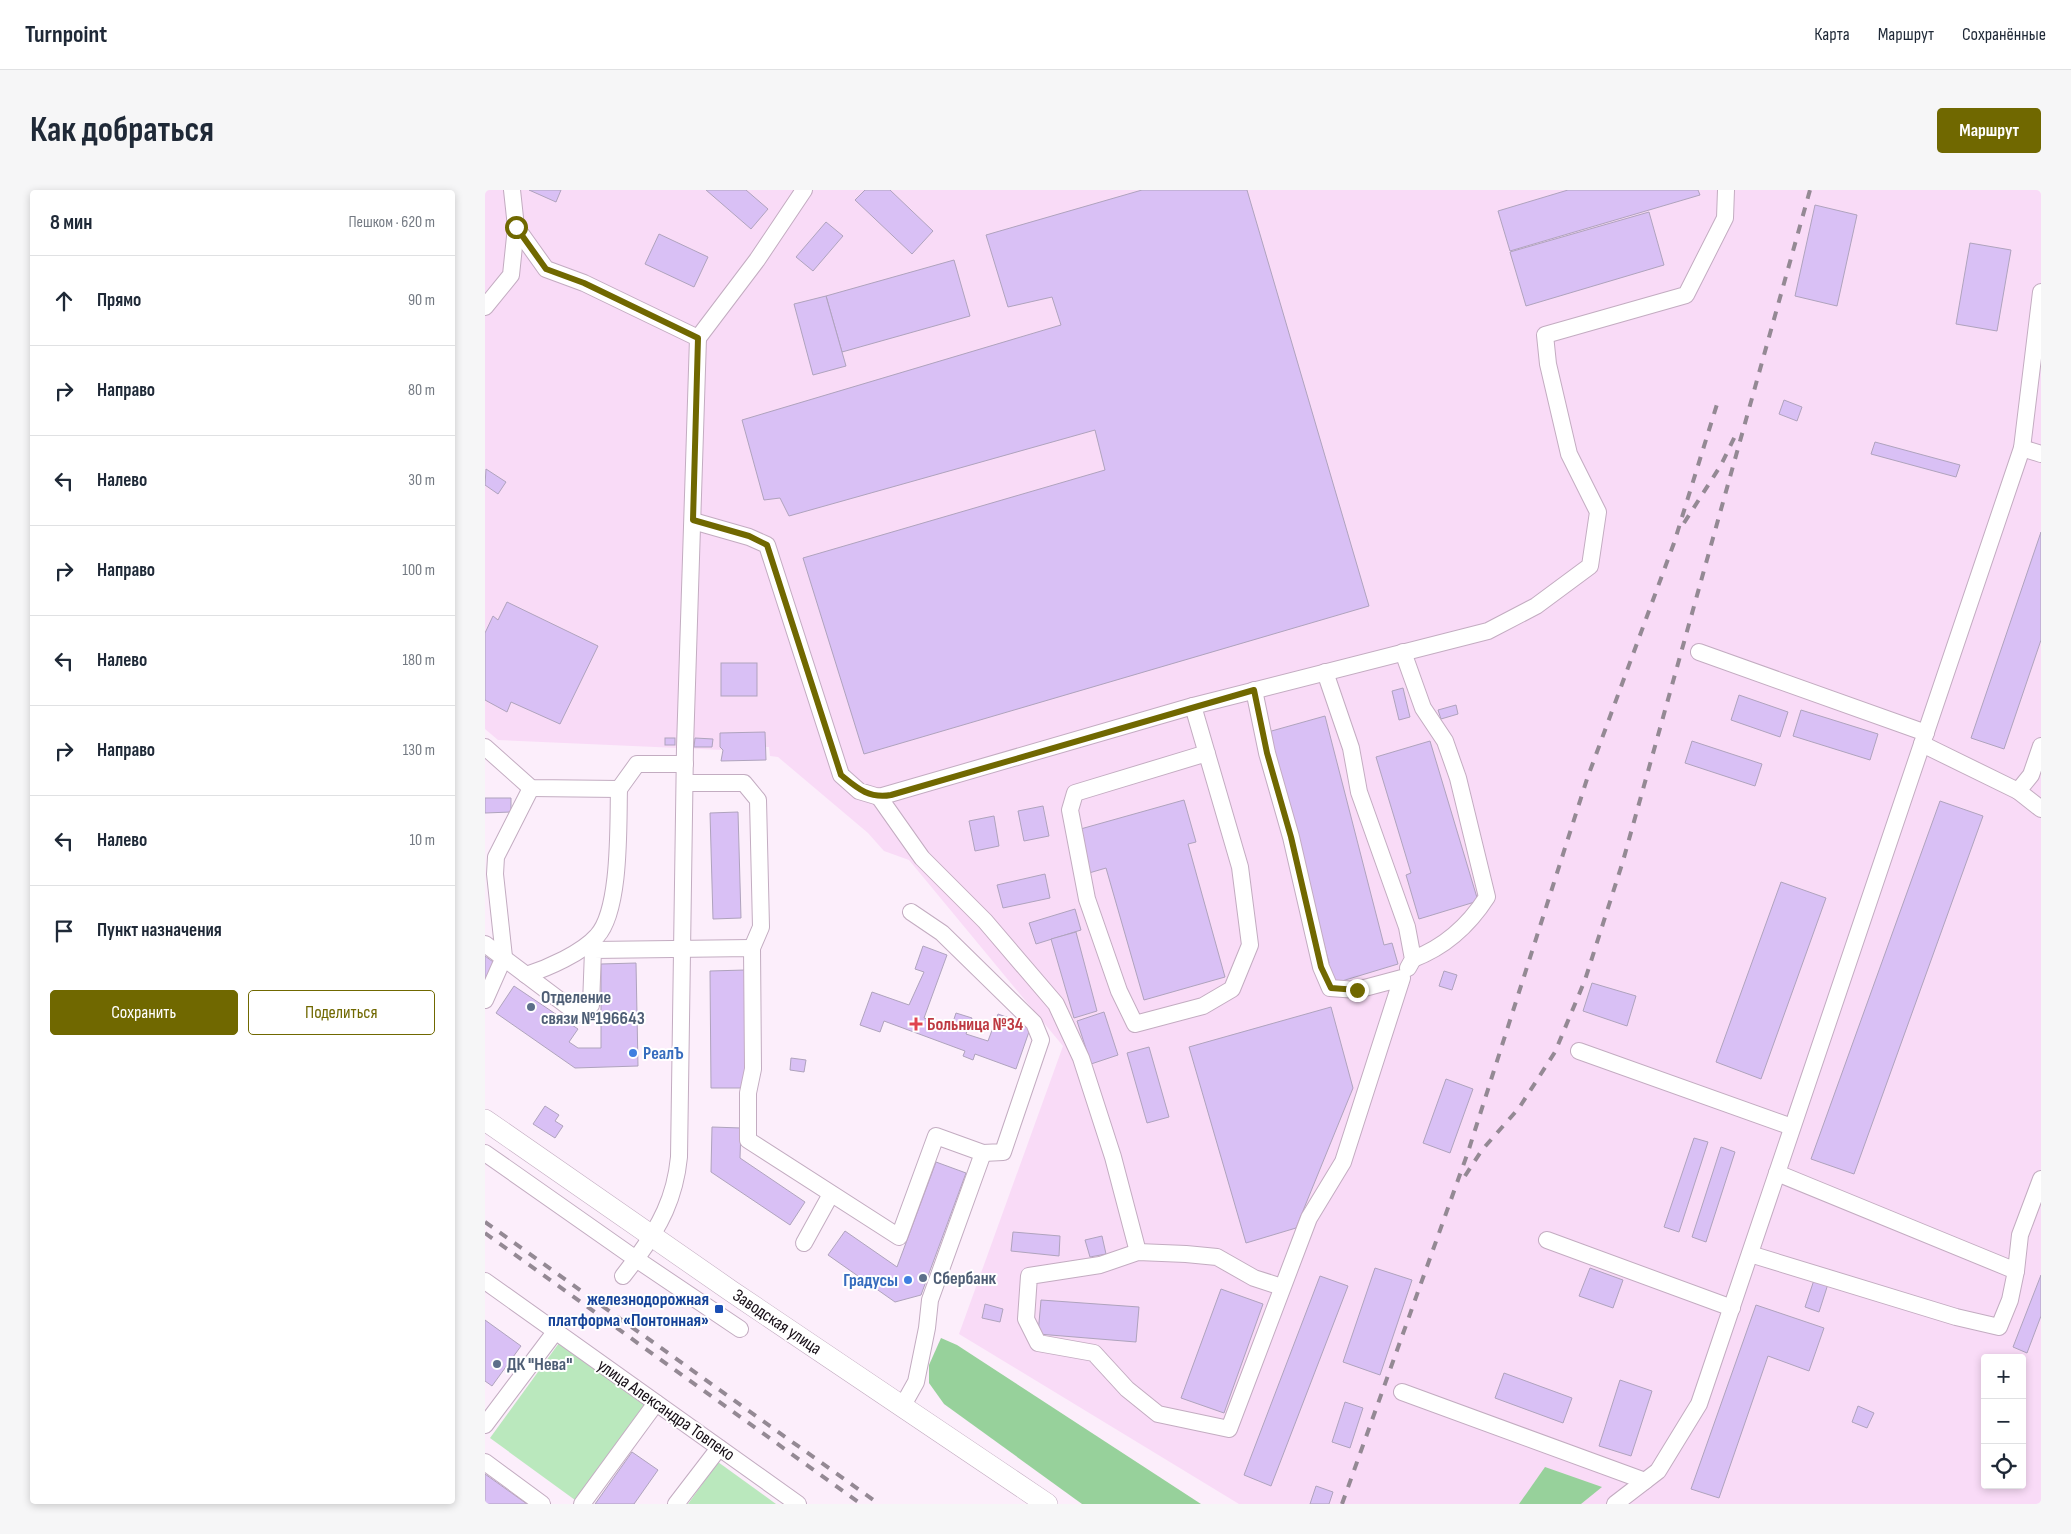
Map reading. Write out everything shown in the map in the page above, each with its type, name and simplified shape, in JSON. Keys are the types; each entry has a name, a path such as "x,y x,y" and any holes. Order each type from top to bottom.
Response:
{"main road":[{"name":"Заводская улица","path":"485,1120 902,1407 1047,1504"}],"street":[{"path":"485,306 511,274 516,227 513,190"},
{"path":"623,1276 652,1236 667,1207 676,1182 685,746 698,338 757,260 804,190"},
{"path":"693,520 749,536 767,545 841,775 859,791 879,797 1193,706 1488,631 1536,606 1590,566 1598,512 1569,454 1548,364 1545,335 1686,295 1725,218 1726,190"},
{"path":"516,227 546,269 584,283 698,338"},
{"path":"1615,1504 1658,1471 1699,1404 2022,448 2041,292"},
{"path":"2022,448 2041,454"},
{"path":"1282,1287 1255,1278 1217,1257 1138,1252 1099,1265 1029,1276 1026,1319 1038,1343 1094,1353 1127,1389 1158,1414 1229,1429 1309,1218 1343,1162 1402,978 1413,959 1425,954 1454,936 1473,918 1487,897 1455,771 1445,740 1423,708 1403,652"},
{"path":"1699,652 1924,739 2018,791 2041,809"},
{"path":"1325,672 1351,748 1359,792 1407,927 1413,959"},
{"path":"1254,690 1267,753 1291,837 1321,967 1331,988 1357,990 1402,978"},
{"path":"1193,706 1207,753 1239,866 1250,945 1232,989 1203,1006 1135,1024 1119,991 1087,899 1070,810 1075,793 1207,753"},
{"path":"2018,791 2031,776 2041,746"},
{"path":"485,747 531,788 619,789"},
{"path":"485,944 578,1014 591,1005 595,943 616,886 619,789 637,764 685,764"},
{"path":"685,783 744,783 758,800 761,928 752,948 753,1070 748,1093 748,1140 899,1238 937,1136 983,1153 1003,1152 1041,1040 1034,1023 949,940 911,912"},
{"path":"485,1000 504,957 495,874 497,857 531,788"},
{"path":"879,797 923,858 985,921 1056,1004 1081,1058 1113,1157 1138,1252"},
{"path":"526,975 552,965 595,943 682,949 752,948"},
{"path":"1579,1051 1792,1127"},
{"path":"485,1153 635,1259 740,1329"},
{"path":"902,1407 916,1382 927,1328 930,1300 983,1153"},
{"path":"1777,1173 2016,1271"},
{"path":"1749,1254 1956,1317 1999,1327 2010,1300 2016,1271 2020,1235 2041,1179"},
{"path":"804,1243 831,1194"},
{"path":"1547,1240 1731,1308"},
{"name":"улица Александра Товпеко","path":"485,1281 798,1504"},
{"path":"485,1425 555,1332"},
{"path":"1402,1392 1645,1481"},
{"path":"582,1504 656,1403"},
{"path":"676,1504 719,1448"},
{"path":"485,1462 542,1504"}],"shaded area":[{"path":"485,190 2041,190 2041,1504 1239,1504 959,1334 1063,1046 909,860 884,851 868,833 778,757 770,756 769,747 724,747 723,750 498,740 485,729"}],"green space":[{"path":"941,1338 957,1345 1201,1504 1082,1504 944,1404 929,1383 929,1365"},
{"path":"559,1343 644,1405 575,1500 490,1438"},
{"path":"718,1462 776,1504 688,1504"},
{"path":"1545,1467 1602,1487 1581,1504 1519,1504"}],"building":[{"path":"529,190 561,190 556,202"},
{"path":"706,190 746,190 768,209 751,229"},
{"path":"865,190 890,190 933,231 912,254 855,200"},
{"path":"1142,190 1247,190 1369,606 864,754 803,558 1105,470 1095,430 789,516 780,498 764,500 742,420 1061,325 1052,297 1008,307 986,235"},
{"path":"1568,190 1698,190 1700,195 1510,251 1498,211"},
{"path":"1815,205 1857,215 1837,306 1795,296"},
{"path":"1649,212 1664,265 1526,306 1510,252"},
{"path":"826,222 843,236 813,271 796,257"},
{"path":"659,234 708,257 694,287 645,264"},
{"path":"1970,243 2011,250 1997,331 1956,324"},
{"path":"954,260 970,316 842,352 826,296"},
{"path":"826,296 846,366 813,375 794,304"},
{"path":"1784,400 1802,407 1797,421 1779,414"},
{"path":"1875,442 1960,465 1956,477 1871,454"},
{"path":"486,469 506,482 498,494 485,485"},
{"path":"2041,532 2041,640 2004,749 1971,738"},
{"path":"507,602 598,646 560,724 511,702 507,712 485,700 485,633 493,616 498,620"},
{"path":"721,663 757,663 757,696 721,696"},
{"path":"1403,688 1410,717 1399,720 1392,691"},
{"path":"1739,695 1788,712 1780,737 1731,720"},
{"path":"1456,705 1458,714 1441,719 1438,710"},
{"path":"1801,710 1878,734 1870,760 1793,736"},
{"path":"1325,716 1384,945 1392,943 1398,964 1332,984 1323,966 1329,963 1268,732"},
{"path":"765,732 766,760 721,761 723,750 720,747 720,733"},
{"path":"665,738 675,738 675,745 665,745"},
{"path":"695,738 713,739 712,747 694,747"},
{"path":"1430,741 1478,901 1419,919 1406,875 1411,873 1376,757"},
{"path":"1692,741 1762,764 1755,786 1685,763"},
{"path":"485,798 511,798 511,812 485,813"},
{"path":"1184,800 1196,842 1188,844 1225,977 1144,1000 1106,868 1089,873 1077,830"},
{"path":"1940,801 1983,816 1854,1174 1811,1159"},
{"path":"1043,806 1049,836 1024,841 1018,811"},
{"path":"738,812 741,918 713,919 710,813"},
{"path":"994,816 999,846 975,851 969,821"},
{"path":"1045,874 1050,898 1003,908 997,885"},
{"path":"1781,882 1826,898 1761,1079 1716,1062"},
{"path":"1075,909 1081,930 1036,944 1029,923"},
{"path":"1076,932 1097,1011 1074,1018 1051,939"},
{"path":"923,946 947,955 924,1018 951,1028 956,1013 972,1018 966,1034 988,1041 998,1014 1031,1026 1016,1069 975,1054 973,1060 963,1056 965,1051 884,1021 880,1032 860,1025 872,992 909,1005 924,972 915,969"},
{"path":"485,956 496,964 485,979"},
{"path":"636,963 638,1066 575,1068 496,1013 514,986 578,1029 569,1042 578,1048 601,1048 601,964"},
{"path":"745,970 746,1088 711,1088 710,971"},
{"path":"1444,971 1457,975 1452,990 1439,986"},
{"path":"1592,983 1636,996 1627,1026 1583,1011"},
{"path":"1331,1007 1353,1088 1296,1228 1246,1243 1189,1047"},
{"path":"1104,1012 1118,1055 1091,1064 1077,1021"},
{"path":"1149,1047 1169,1117 1147,1123 1127,1053"},
{"path":"791,1058 806,1060 804,1072 790,1070"},
{"path":"1446,1079 1473,1089 1450,1153 1423,1143"},
{"path":"545,1106 559,1115 555,1121 563,1126 555,1138 533,1124"},
{"path":"712,1127 741,1128 740,1158 805,1202 790,1225 711,1172"},
{"path":"1694,1138 1708,1142 1679,1232 1664,1227"},
{"path":"1721,1147 1735,1152 1706,1242 1692,1237"},
{"path":"936,1162 966,1173 921,1295 895,1302 828,1255 845,1231 897,1267"},
{"path":"1013,1232 1060,1236 1059,1256 1011,1251"},
{"path":"1102,1236 1106,1254 1090,1257 1085,1240"},
{"path":"1375,1268 1412,1280 1380,1375 1343,1362"},
{"path":"1590,1268 1623,1280 1613,1308 1579,1296"},
{"path":"2041,1275 2041,1316 2027,1353 2013,1347"},
{"path":"1320,1276 1348,1286 1271,1486 1244,1475"},
{"path":"1814,1280 1828,1284 1819,1312 1805,1307"},
{"path":"1221,1289 1263,1304 1224,1413 1181,1398"},
{"path":"1041,1300 1139,1307 1136,1342 1038,1334"},
{"path":"985,1304 1003,1309 1000,1322 982,1318"},
{"path":"1756,1305 1824,1328 1809,1371 1768,1356 1719,1498 1691,1489"},
{"name":"ДК \"Нева\"","path":"485,1320 521,1346 492,1386 485,1381"},
{"path":"1504,1373 1572,1398 1563,1423 1495,1398"},
{"path":"1620,1380 1652,1391 1631,1456 1599,1446"},
{"path":"1345,1402 1363,1408 1350,1448 1332,1442"},
{"path":"1858,1406 1874,1413 1867,1428 1852,1422"},
{"path":"632,1452 658,1470 634,1504 595,1504"},
{"path":"485,1474 527,1504 485,1504"},
{"path":"1316,1486 1333,1492 1329,1504 1310,1504"}],"railway":[{"path":"1465,1176 1482,1150 1519,1108 1555,1052 1585,980 1623,861 1810,190"},
{"path":"1342,1504 1468,1152 1587,779 1674,543 1718,401"},
{"path":"1684,523 1721,465 1738,430"},
{"path":"485,1222 879,1504"},
{"path":"485,1233 861,1504"}],"place":[{"name":"Отделение связи №196643","path":"531,1007"},
{"name":"Больница №34","path":"916,1024"},
{"name":"РеалЪ","path":"633,1053"},
{"name":"Сбербанк","path":"923,1278"},
{"name":"Градусы","path":"908,1280"},
{"name":"железнодорожная платформа «Понтонная»","path":"719,1309"},
{"name":"ДК \"Нева\"","path":"497,1364"}],"route":[{"path":"516,227 546,269 584,283 698,338 693,520 749,536 767,545 841,775 859,791 879,797 891,795 1193,706 1254,690 1267,753 1291,837 1321,967 1331,988 1357,990"}]}
